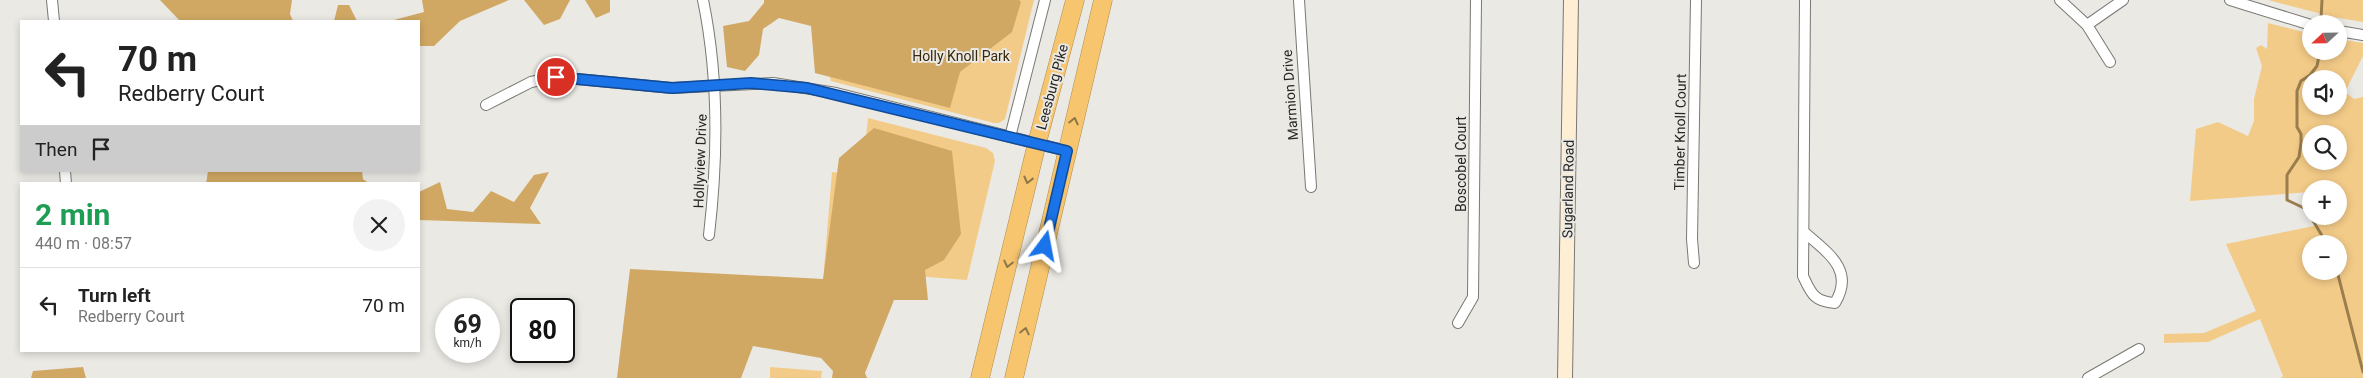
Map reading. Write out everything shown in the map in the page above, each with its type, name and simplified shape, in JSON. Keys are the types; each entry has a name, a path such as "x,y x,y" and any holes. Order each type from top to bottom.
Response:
{"highway":[{"name":"Leesburg Pike","path":"1014,378 1103,0"},
{"name":"Leesburg Pike","path":"980,378 1072,1"}],"street":[{"path":"52,0 54,20"},
{"name":"Hollyview Drive","path":"704,0 714,84 716,137 709,235"},
{"path":"1010,137 1045,0"},
{"name":"Marmion Drive","path":"1298,0 1311,187"},
{"name":"Boscobel Court","path":"1458,323 1473,297 1476,0"},
{"name":"Sugarland Road","path":"1566,378 1571,0"},
{"name":"Timber Knoll Court","path":"1694,264 1692,239 1696,0"},
{"path":"1804,232 1827,252 1843,273 1842,292 1835,303 1824,303 1812,295 1803,276 1805,0"},
{"path":"2060,0 2086,25 2110,62"},
{"path":"2086,25 2123,0"},
{"path":"2230,0 2302,22"},
{"path":"2348,32 2363,35"},
{"path":"486,105 531,82 556,77 656,87 766,83 807,88 1067,151"},
{"path":"2088,378 2139,349"}],"green space":[{"path":"160,0 292,0 290,14 293,20 179,20"},
{"path":"422,0 509,0 460,21 434,46 420,46 420,20 394,20 424,12"},
{"path":"524,0 570,0 560,19 544,25"},
{"path":"585,0 610,0 610,12 596,18"},
{"name":"Holly Knoll Park","path":"764,0 1019,0 1021,2 1012,32 960,72 950,108 815,73 811,26 779,18 763,29 759,55 745,71 727,67 723,26 749,21 764,3"},
{"name":"Holly Knoll Park","path":"808,0 1034,0 1005,119 999,123 994,123 831,81"},
{"path":"2268,0 2363,0 2363,22 2348,20 2348,15 2325,15"},
{"path":"338,5 349,5 356,20 334,20"},
{"path":"2268,23 2302,32 2302,60 2348,60 2348,40 2363,43 2363,56 2347,88 2347,70 2302,70 2302,115 2347,115 2347,94 2354,99 2363,97 2363,378 2281,378 2283,376 2260,319 2208,342 2164,343 2164,334 2204,333 2256,311 2226,244 2319,225 2347,225 2347,180 2302,180 2302,193 2190,201 2196,129 2218,122 2248,136 2254,121 2254,99 2262,66 2256,48 2261,45 2267,49"},
{"path":"868,118 986,148 993,153 995,161 967,280 824,269 832,172 862,175"},
{"path":"874,128 952,151 961,234 944,260 925,270 928,300 894,300 865,373 867,378 832,378 833,371 821,358 753,346 741,378 617,378 630,269 823,279 839,158"},
{"path":"208,172 362,172 363,179 367,182 206,182"},
{"path":"549,172 530,208 541,224 420,220 420,192 440,182 447,209 473,212 491,191 514,202 534,175"},
{"path":"83,367 86,378 31,378 33,371"},
{"path":"770,367 822,371 821,378 770,378"}],"waterway":[{"path":"2321,15 2322,0"},
{"path":"2318,60 2317,66 2310,75 2301,81 2297,91 2297,127 2301,134 2301,143 2299,157 2287,175 2287,200 2306,209 2322,235"},
{"path":"2339,280 2363,372"}],"route":[{"path":"556,77 672,88 714,84 773,83 836,93 1067,151 1045,246"}]}
